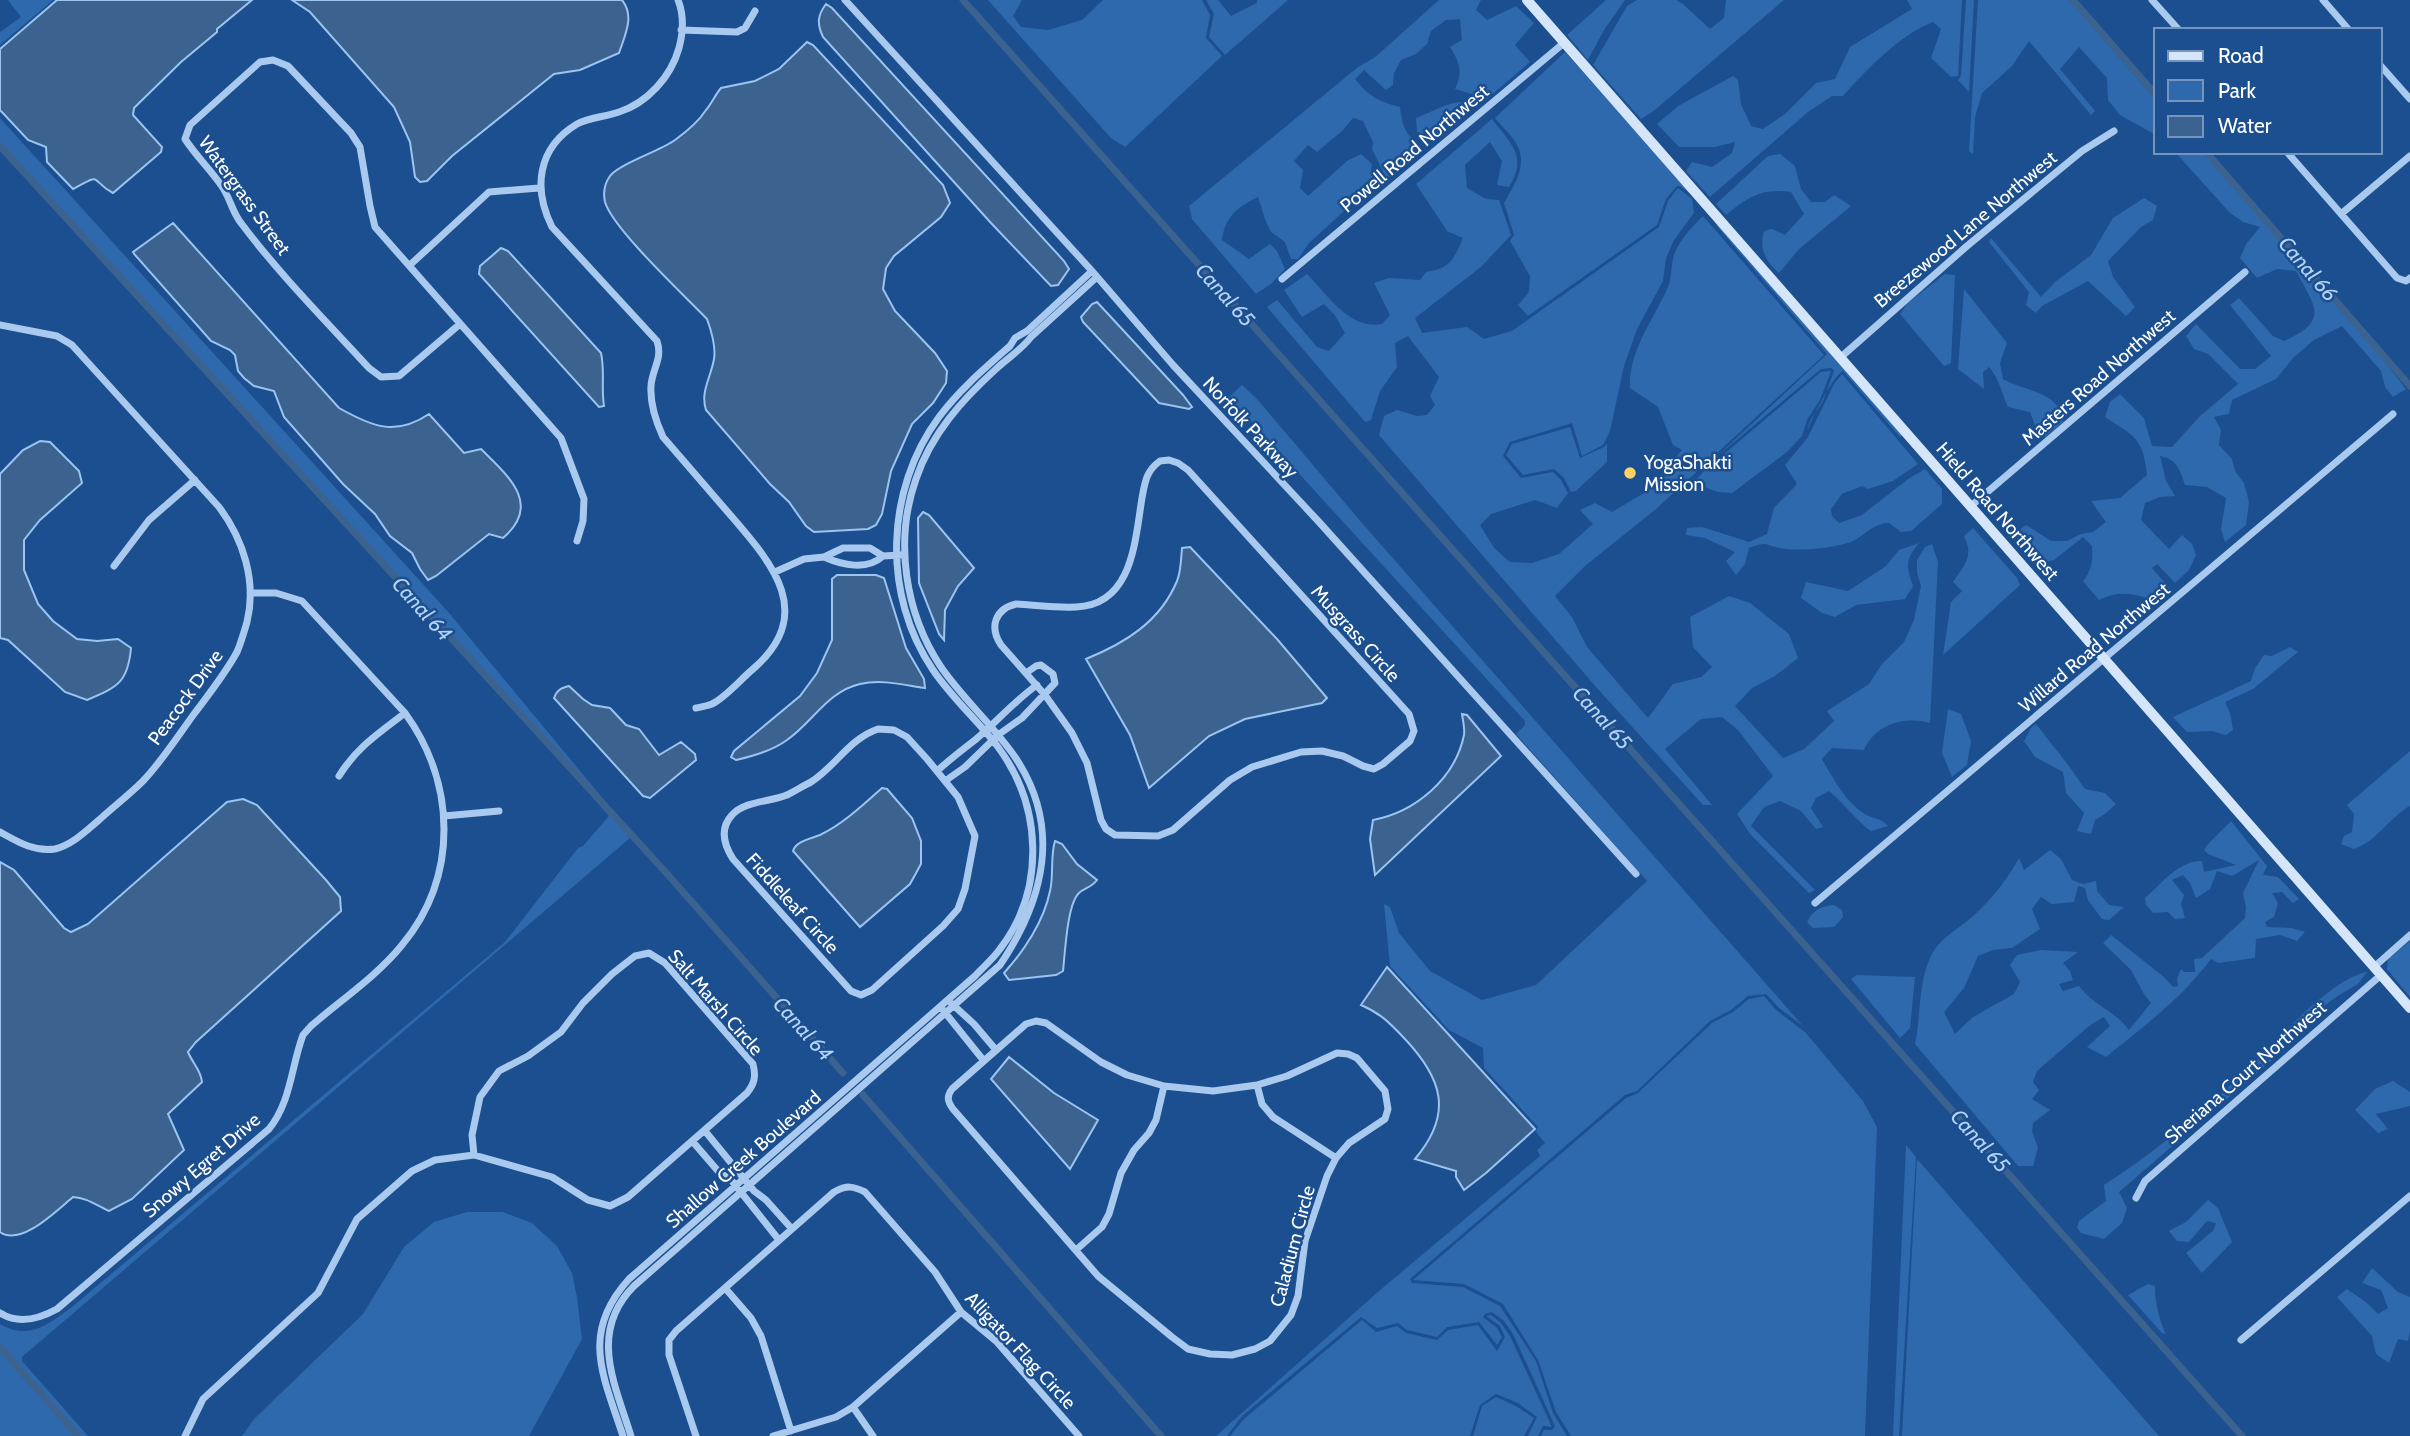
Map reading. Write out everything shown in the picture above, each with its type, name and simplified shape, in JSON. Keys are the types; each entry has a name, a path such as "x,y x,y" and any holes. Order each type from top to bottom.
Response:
{"street":[{"path":"678,0 682,17 677,57 658,86 641,101 620,112 579,123 563,135 544,163 539,188 544,210 552,227 657,341 659,360 651,387 657,424 663,437 758,547 775,572 783,596 784,620 777,641 766,658 712,704 696,708"},
{"name":"Norfolk Parkway","path":"845,0 1095,274 1172,365 1318,522 1636,874"},
{"name":"Hield Road Northwest","path":"1527,0 2410,1008"},
{"path":"2152,0 2177,28"},
{"path":"2323,0 2347,28"},
{"path":"681,30 737,32 745,29 755,10"},
{"name":"Powell Road Northwest","path":"1282,279 1563,39"},
{"name":"Watergrass Street","path":"460,324 400,376 381,377 369,368 276,267 238,220 226,191 185,139 190,125 260,62 273,60 288,66 351,133 360,147 376,227 561,438 584,499 583,521 577,541"},
{"path":"2382,67 2410,99"},
{"name":"Breezewood Lane Northwest","path":"1841,357 2040,185 2082,151 2114,131"},
{"path":"2289,154 2397,278 2408,279"},
{"path":"2341,214 2410,156"},
{"path":"410,265 489,192 539,188"},
{"name":"Masters Road Northwest","path":"1971,506 2245,272"},
{"name":"Shallow Creek Boulevard","path":"901,555 909,502 916,478 944,424 980,384 1024,346 1095,274"},
{"name":"Shallow Creek Boulevard","path":"631,1436 608,1357 608,1331 620,1302 739,1189 951,1003 1000,965 1017,941 1034,902 1043,843 1039,813 1029,785 1017,760 987,729 925,639 913,608 897,533 901,498 908,474 938,418 956,396 1010,346 1015,338 1095,274"},
{"name":"Peacock Drive","path":"0,325 57,335 72,345 230,522 242,546 250,593 247,620 238,650 223,676 141,783 71,843 39,850 0,832"},
{"name":"Willard Road Northwest","path":"1815,903 2393,414"},
{"name":"Musgrass Circle","path":"1169,460 1188,470 1409,714 1414,731 1410,741 1374,769 1343,756 1322,751 1301,752 1252,767 1230,780 1173,830 1158,836 1115,835 1106,829 1101,820 1087,763 1072,733 1026,673 995,636 994,623 999,614 1007,606 1016,604 1077,607 1091,605 1118,586 1127,574 1131,559 1146,475 1160,461 1169,460"},
{"path":"114,566 149,520 195,480"},
{"path":"775,572 804,559 824,557 843,548 870,548 883,556"},
{"path":"856,548 857,565"},
{"path":"824,557 846,565 857,565 872,564 883,556 901,555"},
{"name":"Snowy Egret Drive","path":"0,1313 21,1320 45,1315 57,1309 269,1129 279,1116 285,1101 303,1035 387,962 417,926 437,881 444,850 444,816 440,787 429,751 405,713 302,601 276,593 250,593"},
{"path":"945,781 976,757 995,737 1023,718 1055,683 1053,674 1041,665 1026,673"},
{"path":"937,771 1037,685"},
{"path":"339,776 350,757 405,713"},
{"name":"Fiddleleaf Circle","path":"878,729 894,730 907,737 937,771 958,797 975,836 968,878 958,909 872,990 861,995 851,991 733,859 724,843 726,822 733,813 743,807 786,795 814,780 831,767 856,739 878,729"},
{"path":"444,816 499,811"},
{"name":"Sheriana Court Northwest","path":"2136,1198 2145,1181 2377,971 2410,935"},
{"name":"Salt Marsh Circle","path":"185,1436 203,1399 318,1293 356,1219 412,1171 435,1160 474,1155 552,1177 588,1200 610,1206 628,1197 753,1086 753,1064 665,963 649,953 635,956 583,1003 561,1032 527,1056 499,1071 480,1097 472,1135 474,1155"},
{"path":"951,1003 974,1024 996,1051"},
{"path":"943,1010 984,1060"},
{"name":"Caladium Circle","path":"1036,1021 1046,1023 1101,1062 1127,1075 1164,1086 1213,1091 1257,1085 1287,1076 1337,1053 1357,1058 1385,1091 1388,1109 1385,1119 1349,1143 1336,1158 1327,1176 1305,1241 1298,1296 1291,1315 1280,1331 1255,1349 1233,1355 1188,1349 1110,1287 948,1102 948,1094 952,1089 996,1051 1026,1024 1036,1021"},
{"path":"1257,1085 1262,1104 1273,1116 1336,1158"},
{"path":"1076,1250 1102,1227 1109,1214 1121,1173 1156,1120 1164,1086"},
{"path":"705,1131 747,1182 792,1229"},
{"path":"693,1142 718,1171 739,1189 779,1240"},
{"name":"Alligator Flag Circle","path":"696,1436 669,1355 669,1340 834,1192 853,1186 865,1192 935,1272 961,1312 996,1341 1079,1436"},
{"name":"Shallow Creek Boulevard","path":"623,1436 600,1359 600,1330 614,1295 629,1279 739,1189"},
{"path":"2241,1340 2410,1196"},
{"path":"725,1288 751,1318 761,1336 791,1431"},
{"path":"773,1436 836,1416 853,1406 961,1312"},
{"path":"853,1406 873,1436"}],"green space":[{"path":"8,0 53,0 0,45 0,32 21,17"},
{"path":"988,0 1022,0 1013,16 1021,27 1048,30 1082,20 1103,0 1202,0 1210,15 1206,38 1222,56 1125,147 1111,138"},
{"path":"1206,0 1218,0 1231,16 1257,3 1257,0 1288,0 1225,55 1209,37 1214,14"},
{"path":"1439,0 1481,0 1476,10 1487,20 1516,6 1534,23 1515,45 1530,62 1482,103 1472,94 1455,89 1459,68 1450,47 1462,40 1460,19 1446,20 1431,31 1427,44 1416,54 1401,60 1394,73 1393,85 1386,90 1364,70 1355,79 1375,98 1400,107 1406,130 1420,146 1386,178 1372,149 1373,142 1363,121 1353,118 1317,152 1308,145 1294,161 1303,170 1300,188 1308,196 1347,161 1361,154 1372,164 1371,171 1383,185 1364,193 1309,243 1298,259 1291,259 1285,242 1271,232 1258,197 1238,209 1229,219 1222,240 1249,259 1270,244 1277,251 1285,269 1271,284 1256,294 1192,219 1189,206 1358,67 1374,58"},
{"path":"1606,0 1625,0 1604,30 1588,60 1567,35"},
{"path":"1637,0 1676,0 1710,29 1724,18 1726,0 1784,0 1641,119 1593,65 1627,6"},
{"path":"1907,0 1962,0 1958,76 1951,77 1931,58 1941,29 1933,22 1897,44 1873,64 1843,96 1832,96 1808,112 1710,197 1686,171 1692,162 1712,167 1732,153 1735,142 1715,147 1679,147 1657,124 1678,106 1733,76 1738,80 1741,104 1751,126 1763,129 1785,114 1816,83 1835,79 1850,47 1912,9"},
{"path":"1966,0 1974,0 1969,92 1958,80 1961,76"},
{"path":"1978,0 2069,0 2154,98 2154,134 2120,115 2108,100 2107,78 2079,47 2060,69 2095,111 2091,115 2029,41 2012,66 1982,93 1975,117 1973,154 1969,151"},
{"path":"1565,52 1694,196 1677,186 1666,199 1657,225 1528,316 1518,305 1529,292 1530,276 1510,241 1514,235 1504,203 1519,174 1520,151 1495,118"},
{"path":"1460,102 1473,105 1431,142 1417,131 1416,118"},
{"path":"0,118 450,614 619,818 618,824 630,838 22,1357 22,1361 88,1436 0,1436 0,1324 11,1329 30,1331 47,1324 72,1307 505,942 578,848 583,846 609,816 441,625 0,147"},
{"path":"1492,119 1515,151 1515,176 1509,187 1497,185 1502,161 1490,142 1465,165 1467,188 1486,199 1499,200 1511,235 1481,267 1415,318 1422,333 1467,327 1484,339 1512,331 1659,227 1668,201 1678,188 1692,199 1694,213 1674,240 1666,258 1663,281 1637,329 1624,366 1610,431 1603,445 1582,456 1572,423 1510,442 1503,456 1521,478 1553,472 1568,493 1557,508 1535,500 1491,514 1480,525 1494,548 1510,562 1532,563 1559,554 1593,524 1580,510 1595,503 1612,512 1649,490 1682,450 1673,445 1658,407 1630,388 1630,374 1637,348 1668,287 1676,249 1703,216 1824,355 1656,509 1585,566 1555,596 1572,617 1587,647 1648,718 1673,684 1701,677 1712,667 1693,647 1690,617 1729,596 1750,603 1789,634 1798,658 1775,676 1752,688 1735,706 1783,758 1804,749 1834,721 1827,711 1869,684 1882,664 1904,642 1914,620 1921,586 1917,560 1925,547 1932,544 1938,562 1930,723 1910,721 1891,724 1876,734 1864,750 1832,748 1822,759 1851,802 1863,813 1888,826 1871,831 1829,791 1816,798 1811,808 1823,827 1816,829 1801,811 1780,801 1764,807 1751,826 1815,890 1809,893 1750,834 1737,814 1773,776 1738,730 1722,717 1701,719 1665,749 1712,805 1703,805 1596,687 1379,435 1384,416 1397,410 1417,416 1427,415 1435,405 1430,396 1439,377 1408,336 1395,343 1397,367 1380,391 1371,420 1365,422 1267,307 1277,300 1317,347 1329,351 1345,333 1334,314 1324,304 1302,317 1284,290 1307,274 1331,301 1349,316 1359,322 1382,324 1390,315 1374,283 1389,278 1420,280 1426,272 1434,271 1450,262 1463,238 1447,231 1416,184"},
{"path":"1780,154 1795,166 1801,189 1811,202 1825,202 1834,195 1851,206 1799,249 1779,273 1764,254 1762,243 1764,231 1772,229 1785,235 1804,214 1791,192 1772,191 1756,195 1726,215 1716,204 1768,156"},
{"path":"2177,154 2204,154 2375,349 2406,389 2393,397 2385,387 2381,371 2342,326 2314,340 2293,358 2276,379 2232,400 2229,414 2214,417 2221,430 2219,445 2232,459 2235,471 2244,483 2249,502 2246,525 2225,542 2221,529 2226,498 2207,487 2185,485 2174,463 2160,456 2166,481 2175,496 2160,497 2145,503 2141,520 2169,549 2182,535 2192,544 2196,555 2189,570 2175,583 2157,564 2152,568 2171,590 2154,601 2126,594 2099,600 2083,581 2090,569 2092,546 2083,537 2054,560 2036,564 2020,546 2015,533 2026,525 2051,541 2067,541 2093,532 2106,522 2091,501 2120,498 2147,475 2140,445 2130,434 2105,417 2110,402 2120,394 2144,418 2152,446 2172,447 2200,416 2238,384 2208,354 2194,349 2186,336 2196,324 2240,369 2255,369 2271,356 2230,305 2239,298 2273,336 2284,341 2299,333 2313,319 2313,303 2296,271 2277,269 2257,278 2240,258 2246,244 2260,227 2243,222 2230,213"},
{"path":"2144,198 2157,206 2153,220 2141,227 2108,261 2113,277 2135,307 2126,316 2088,281 2042,306 2036,313 2026,305 2029,292 1989,242 1991,238 2041,297 2055,282 2091,255 2113,218"},
{"path":"1715,224 1722,228 1903,435 1900,437 1843,371 1826,392 1834,371 1832,368 1821,369 1715,458 1827,354"},
{"path":"1945,274 1955,275 1951,363 1944,366 1900,314 1908,303"},
{"path":"1964,289 2007,343 2000,363 2003,379 2049,398 2061,412 2063,422 2045,437 2037,431 2030,412 2008,407 1998,381 1989,367 1983,372 1984,389 1958,369"},
{"path":"1831,371 1802,436 1787,452 1732,493 1718,492 1696,484 1703,472 1821,372"},
{"path":"1842,374 1918,464 1893,481 1868,489 1862,486 1842,494 1831,509 1832,516 1839,523 1862,515 1925,469 1942,489 1942,504 1911,531 1901,532 1889,523 1874,527 1851,542 1835,546 1796,550 1765,544 1749,548 1745,564 1736,575 1726,561 1735,552 1705,538 1686,535 1687,528 1702,527 1749,542 1767,534 1774,508 1797,484 1785,465 1808,437 1834,384"},
{"path":"1242,385 1803,1026 1766,994 1748,996 1731,1010 1710,1021 1637,1091 1625,1095 1410,1279 1412,1283 1463,1287 1500,1306 1536,1361 1553,1413 1567,1436 1541,1436 1544,1430 1552,1430 1555,1426 1513,1334 1504,1321 1492,1312 1483,1317 1497,1328 1502,1337 1497,1345 1479,1322 1447,1327 1437,1337 1407,1330 1398,1323 1377,1328 1361,1317 1242,1416 1227,1436 1216,1436 1379,1291 1540,1156 1537,1150 1545,1143 1536,1132 1538,1127 1484,1068 1483,1048 1449,1030 1390,966 1384,904 1390,907 1399,933 1430,971 1482,1000 1536,985 1647,881 1516,734 1525,725 1525,721 1229,397"},
{"path":"1570,427 1580,458 1607,444 1607,462 1576,491 1571,492 1564,478 1554,469 1523,475 1506,455 1512,444"},
{"path":"1973,528 2017,578 2020,585 1943,655 1951,602 1962,591 1953,582 1968,555 1964,536"},
{"path":"1919,543 1909,559 1908,568 1913,586 1905,599 1856,605 1835,617 1822,613 1801,598 1806,582 1848,591 1886,566 1899,550"},
{"path":"2290,647 2298,652 2253,689 2225,702 2233,730 2226,735 2212,731 2187,732 2173,717 2251,681 2255,668 2264,655 2272,656"},
{"path":"1948,709 1961,714 1971,741 1967,765 1952,777 1942,753"},
{"path":"2036,724 2085,789 2105,793 2116,804 2095,820 2091,834 2077,831 2084,813 2066,793 2063,772 2035,757 2024,741"},
{"path":"2410,751 2410,806 2370,841 2354,849 2341,844 2344,836 2352,832 2354,814 2347,805"},
{"path":"2231,821 2267,866 2263,875 2278,877 2299,899 2293,903 2282,892 2272,893 2278,903 2274,917 2265,922 2267,927 2292,928 2305,932 2297,941 2280,935 2256,939 2255,958 2218,963 2211,959 2175,999 2106,1057 2087,1047 2110,1026 2104,1017 2089,1026 2037,1071 2033,1082 2039,1090 2032,1099 2050,1110 2033,1123 2032,1131 2038,1148 2033,1166 2018,1166 1915,1044 1923,978 1934,951 1943,940 1986,904 2019,858 2024,870 2050,850 2061,859 2072,880 2083,884 2096,881 2097,891 2109,905 2124,907 2109,920 2102,919 2088,900 2085,888 2078,886 2074,902 2052,904 2041,897 2032,909 2040,929 2012,948 1993,950 1978,956 1964,988 1944,1012 1955,1034 1973,1017 2014,994 2020,982 2010,965 2017,955 2041,950 2078,952 2063,963 2073,980 2059,984 2063,991 2079,986 2129,1030 2151,1003 2131,970 2103,943 2111,935 2173,987 2178,986 2177,979 2181,969 2184,972 2195,972 2194,959 2202,958 2245,918 2243,893 2259,860 2232,876 2217,871 2210,889 2196,898 2190,883 2183,875 2172,880 2184,895 2181,904 2185,918 2175,919 2168,912 2153,913 2146,905 2145,898 2186,864 2202,861 2204,872 2236,865 2204,850"},
{"path":"1834,905 1842,910 1843,917 1834,927 1813,928 1807,922 1818,909"},
{"path":"2410,941 2410,997 2387,969 2388,959"},
{"path":"2367,972 2358,984 2336,997 2278,1042 2273,1059 2119,1192 2127,1208 2122,1223 2104,1239 2081,1233 2077,1228 2079,1221 2106,1201 2104,1185 2155,1149 2204,1109 2316,1002 2352,977"},
{"path":"1857,975 1915,977 1910,1028 1900,1038 1851,979"},
{"path":"1764,996 1776,1010 1805,1032 1863,1101 1877,1127 1865,1436 1571,1436 1556,1412 1538,1360 1503,1304 1464,1284 1413,1280 1626,1098 1638,1093 1712,1023 1733,1012 1749,999"},
{"path":"2393,1081 2410,1092 2410,1106 2376,1114 2388,1129 2378,1133 2355,1110 2375,1089"},
{"path":"1906,1145 1916,1157 1899,1436 1893,1436"},
{"path":"1917,1159 2159,1436 1902,1436"},
{"path":"2208,1200 2218,1208 2232,1242 2202,1273 2186,1253 2213,1231 2216,1223 2207,1221 2189,1242 2177,1241 2169,1231 2186,1222"},
{"path":"467,1212 503,1212 532,1223 557,1246 572,1273 582,1339 529,1436 242,1436 254,1419 363,1314 404,1247 434,1222"},
{"path":"2372,1268 2398,1292 2410,1297 2408,1341 2398,1339 2389,1363 2376,1354 2372,1336 2337,1297 2347,1289 2378,1314 2388,1308 2381,1290 2362,1283"},
{"path":"2148,1284 2155,1286 2158,1311 2166,1334 2162,1333 2128,1295"},
{"path":"1491,1315 1510,1336 1552,1427 1543,1426 1538,1436 1528,1436 1537,1417 1518,1403 1496,1394 1480,1405 1470,1436 1230,1436 1244,1419 1362,1320 1376,1332 1397,1326 1406,1333 1437,1340 1448,1330 1478,1325 1497,1351 1505,1337 1500,1326 1486,1316"},
{"path":"1496,1397 1534,1418 1524,1436 1473,1436 1482,1406"}],"water":[{"path":"57,0 252,0 217,29 217,32 181,62 134,108 133,115 162,147 161,152 113,193 93,179 73,189 47,162 46,147 28,140 0,110 0,49"},
{"path":"292,0 622,0 628,12 628,19 619,53 580,70 554,74 452,156 427,181 420,182 415,177 410,142 394,107 310,12"},
{"path":"826,4 1064,261 1069,269 1058,285 1051,286 991,223 823,37 819,20"},
{"path":"807,42 813,45 943,185 950,203 941,217 894,256 886,268 883,289 895,311 935,353 947,371 946,383 933,403 912,424 891,471 882,514 876,525 868,529 814,532 706,410 705,391 714,354 707,319 635,245 611,214 604,199 607,182 615,171 679,137 700,118 721,88 755,81 779,69"},
{"path":"173,223 339,408 373,424 394,427 417,421 429,414 464,453 481,449 517,490 520,513 515,525 503,538 489,534 428,580 412,553 390,536 375,514 343,484 284,417 274,391 254,386 244,378 238,371 235,355 211,341 135,255 133,252"},
{"path":"501,248 508,251 601,353 604,406 599,407 479,274 480,266"},
{"path":"1097,302 1192,407 1189,409 1159,403 1083,322 1081,317"},
{"path":"40,441 50,442 79,471 82,483 40,520 24,540 24,570 38,604 53,621 77,639 118,639 131,648 127,669 119,682 87,700 65,692 8,640 0,638 0,474 23,450"},
{"path":"923,512 929,515 974,568 958,586 945,610 944,640 939,634 919,583 918,518"},
{"path":"1190,547 1277,639 1327,698 1322,703 1245,719 1209,736 1149,788 1130,735 1086,659 1127,638 1151,619 1170,595 1177,581 1182,548"},
{"path":"837,575 876,575 884,578 906,648 924,679 925,688 876,682 849,688 829,700 781,744 763,753 736,760 731,757 734,751 800,696 817,673 832,640 832,579"},
{"path":"569,686 592,705 610,708 626,725 639,729 659,755 681,742 695,754 696,760 650,798 643,796 554,698 556,693"},
{"path":"1462,714 1467,715 1501,756 1375,875 1370,839 1373,820 1404,810 1431,791 1442,779 1459,751 1464,733"},
{"path":"882,788 887,789 912,818 921,841 921,864 910,884 860,927 793,851 800,843 845,820"},
{"path":"243,799 257,805 326,880 340,897 341,911 188,1052 202,1082 168,1114 184,1150 132,1199 109,1211 87,1200 73,1197 28,1231 18,1235 0,1232 0,862 14,870 64,928 71,932 88,924 227,802"},
{"path":"1055,841 1062,844 1077,864 1097,880 1079,893 1072,907 1063,971 1056,975 1009,980 1004,973 1032,935 1047,902"},
{"path":"1387,967 1535,1129 1464,1190 1456,1177 1456,1171 1415,1159 1435,1126 1439,1111 1434,1082 1417,1053 1399,1033 1379,1015 1361,1005"},
{"path":"1009,1057 1054,1093 1098,1120 1070,1169 991,1079"}],"waterway":[{"name":"Canal 65","path":"963,0 2242,1436"},
{"name":"Canal 66","path":"2073,0 2154,93"},
{"name":"Canal 64","path":"0,146 661,867 843,1073"},
{"name":"Canal 66","path":"2208,154 2410,386"},
{"name":"Canal 64","path":"863,1095 1161,1436"},
{"path":"0,1347 78,1436"}],"place":[{"name":"YogaShakti Mission","path":"1630,473"}]}
